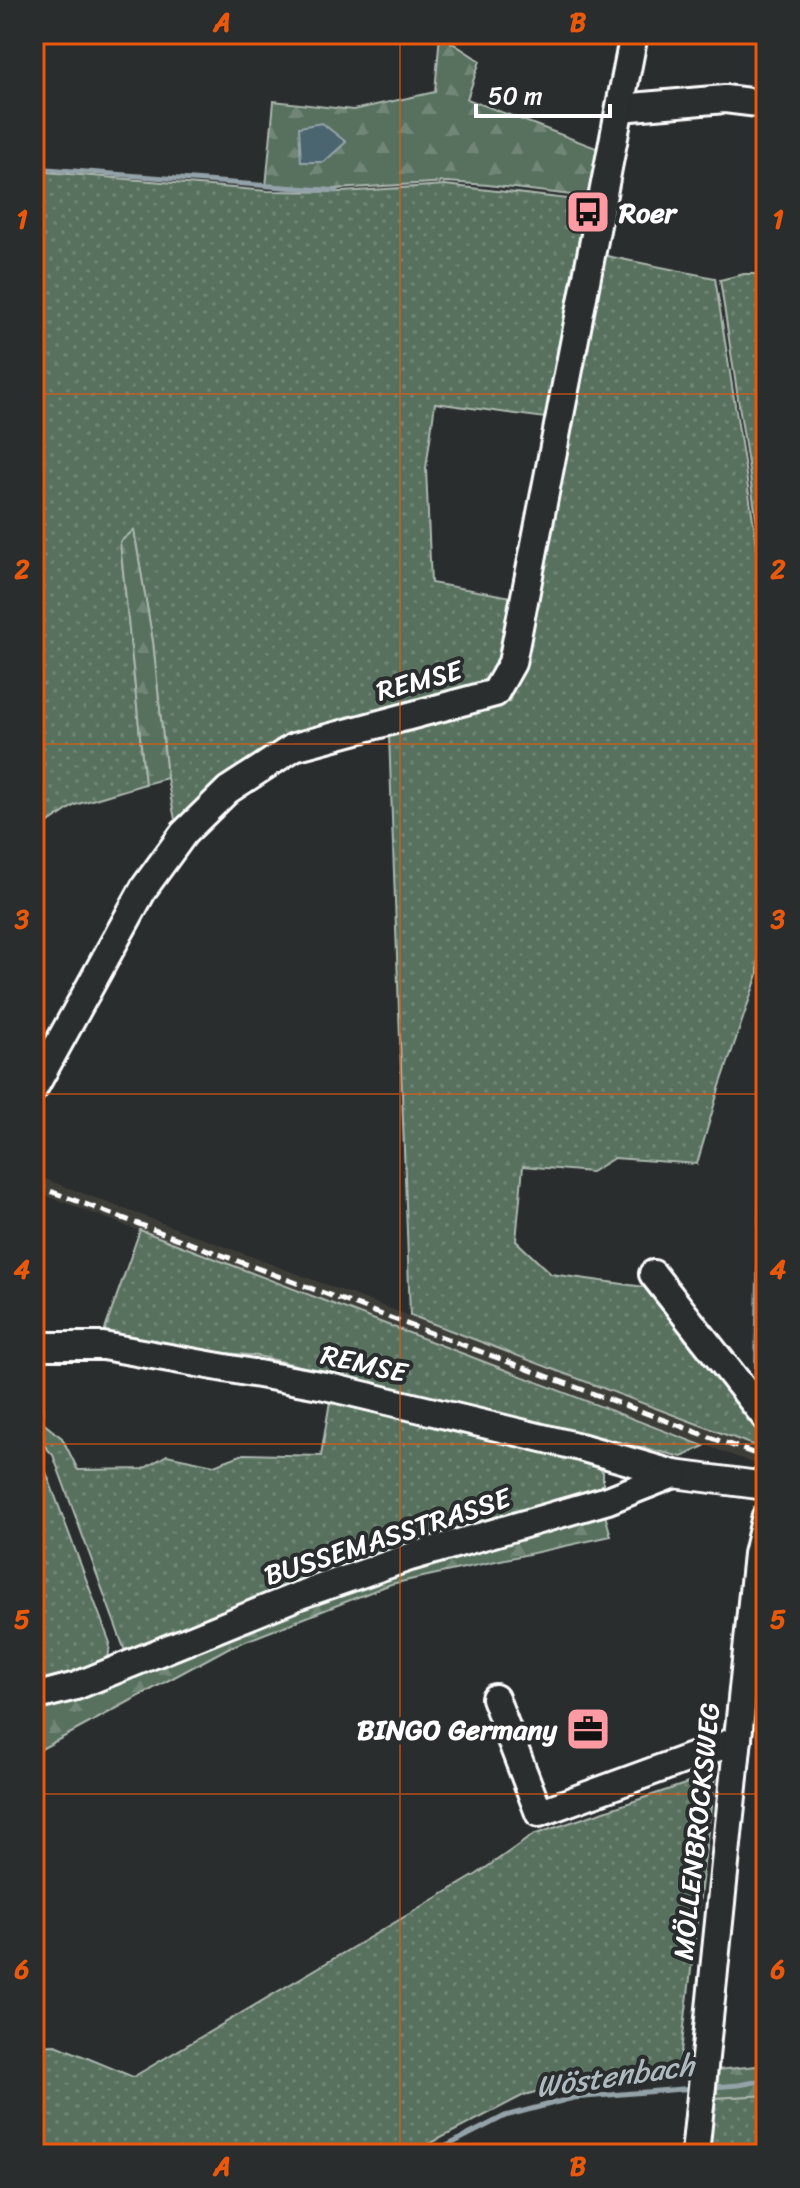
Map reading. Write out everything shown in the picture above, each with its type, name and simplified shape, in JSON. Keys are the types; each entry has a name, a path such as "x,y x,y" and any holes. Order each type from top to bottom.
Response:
{"street":[{"name":"REMSE","path":"34,1088 144,888 184,833 228,790 294,747 495,693 512,663 634,34"},
{"path":"620,108 725,99 766,104"},
{"path":"653,1274 766,1418"},
{"name":"REMSE","path":"34,1346 103,1346 325,1386 580,1447 674,1474"},
{"name":"BUSSEMASSTRASSE","path":"34,1697 76,1686 300,1595 410,1557 608,1500 674,1474 766,1486"},
{"name":"MÖLLENBROCKSWEG","path":"695,2154 757,1554 766,1516"},
{"path":"495,1698 539,1813 738,1740"}],"shaded area":[{"path":"34,1175 766,1450 766,1468 34,1191"}],"green space":[{"path":"440,34 451,34 451,42 480,61 467,99 599,149 587,197 447,182 336,189 266,187 274,101 353,110 435,92"},
{"path":"34,171 267,191 342,192 445,185 586,201 545,418 435,403 426,468 431,583 512,597 496,669 473,690 375,714 176,825 167,778 153,642 134,531 120,542 145,784 75,805 34,833"},
{"path":"602,255 715,278 766,602 758,974 697,1164 614,1158 591,1172 523,1166 516,1241 551,1274 644,1287 766,1439 766,1450 410,1315 389,735 510,701"},
{"path":"744,274 766,274 766,553 763,563 720,280"},
{"path":"134,530 153,642 167,778 145,784 120,542"},
{"path":"140,1230 704,1446 682,1457 258,1356 101,1341"},
{"path":"34,1354 42,1354 43,1423 62,1438 78,1470 143,1469 167,1455 214,1465 244,1454 321,1456 331,1395 589,1459 603,1472 603,1484 592,1493 411,1543 313,1575 125,1651 53,1455 41,1442 34,1442"},
{"path":"34,1455 40,1456 110,1643 108,1660 34,1686"},
{"path":"603,1508 611,1536 391,1584 228,1648 34,1753 34,1704 246,1624"},
{"path":"715,1774 678,2076 547,2089 524,2095 410,2154 34,2154 34,2046 56,2045 133,2077 477,1874 533,1835"},
{"path":"766,2065 766,2095 713,2098 717,2070"},
{"path":"766,2095 766,2154 708,2154 713,2098"}],"water":[{"path":"322,123 346,142 324,162 301,162 299,127"}],"waterway":[{"path":"34,168 336,191"},
{"path":"756,1389 766,946"},
{"name":"Wöstenbach","path":"712,2087 766,2080"},
{"name":"Wöstenbach","path":"431,2154 505,2116 573,2098 694,2088"}],"railway":[{"path":"34,1185 766,1458"}],"place":[{"name":"Roer","path":"588,212"},
{"name":"BINGO Germany","path":"588,1729"}]}
